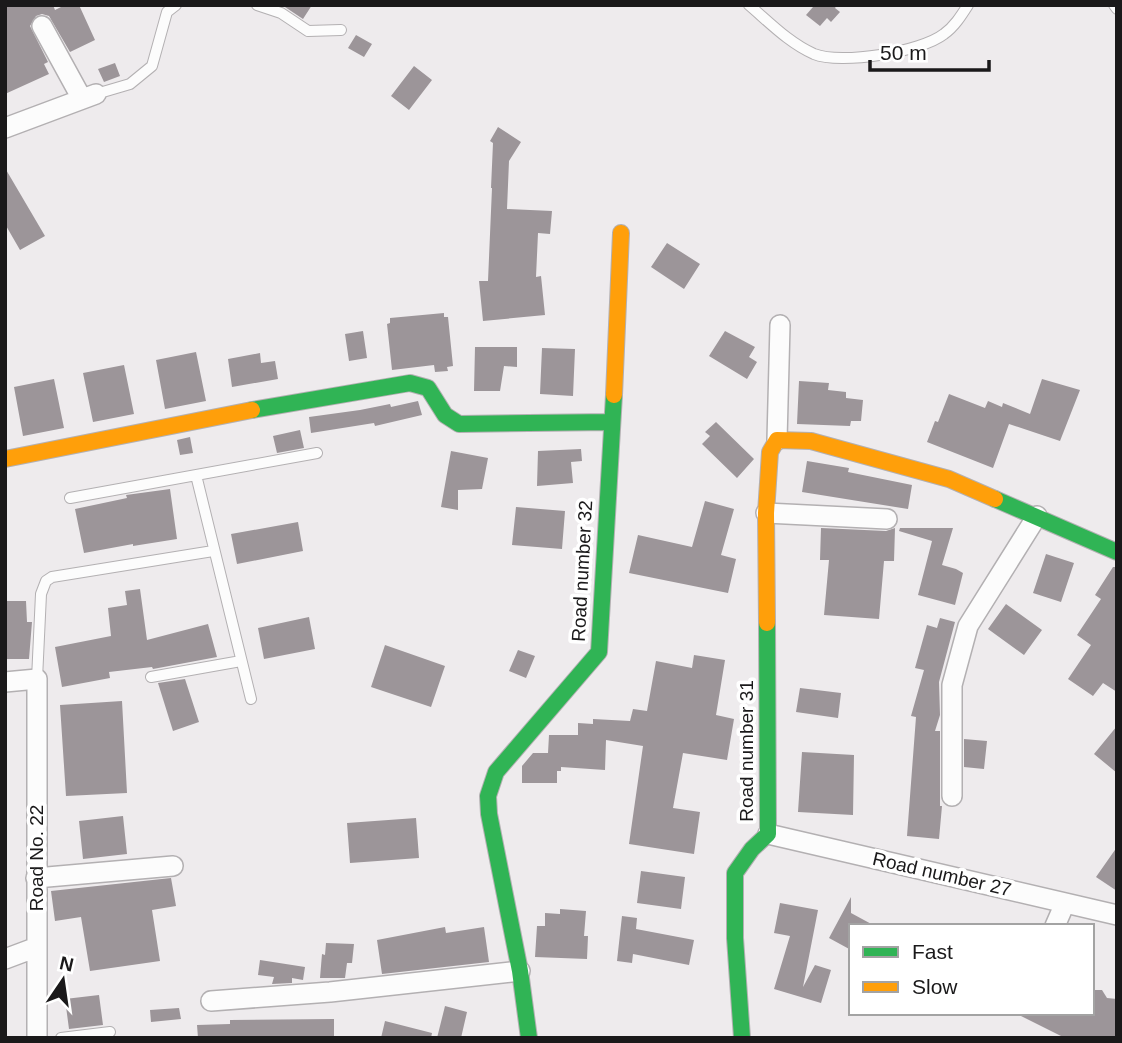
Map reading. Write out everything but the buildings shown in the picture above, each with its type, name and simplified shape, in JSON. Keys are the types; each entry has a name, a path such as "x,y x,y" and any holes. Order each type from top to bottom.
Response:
{"street":[{"path":"5,128 89,96 42,26"},
{"name":"Road number 32","path":"529,1038 520,971 489,814 488,796 496,772 598,652 621,233"},
{"path":"780,325 774,446 811,440 949,479 1117,552"},
{"path":"5,459 186,422 410,383 420,383 430,388 446,418 459,424 611,422"},
{"name":"Road number 31","path":"742,1038 735,938 735,873 752,849 768,834 766,513 774,446"},
{"path":"766,513 887,519"},
{"path":"951,796 952,685 968,626 1037,516"},
{"path":"5,682 37,679"},
{"name":"Road No. 22","path":"37,679 37,1038"},
{"name":"Road number 27","path":"768,834 1117,915"},
{"path":"36,878 173,866"},
{"path":"1056,924 1065,903"},
{"path":"5,959 37,947"},
{"path":"211,1001 330,992 520,971"}],"lane":[{"path":"89,96 130,84 152,66 167,12 176,5"},
{"path":"257,5 281,13 308,31 341,30"},
{"path":"749,5 799,47 816,55 838,59 858,59 931,42 956,23 968,5"},
{"path":"71,498 317,453"},
{"path":"196,475 251,699"},
{"path":"37,679 41,594 46,581 52,577 213,551"},
{"path":"151,677 241,661"},
{"path":"61,1038 110,1032"}],"traffic: fast":[{"path":"252,410 410,383 428,388 445,415 459,424 611,422"},
{"path":"529,1038 520,971 489,814 488,796 496,772 599,652 614,395"},
{"path":"995,499 1117,552"},
{"path":"742,1038 735,938 735,873 752,849 768,834 767,623"}],"traffic: slow":[{"path":"614,395 621,233"},
{"path":"5,459 252,410"},
{"path":"767,623 766,513 770,452 777,440 811,441 949,479 995,499"}]}
